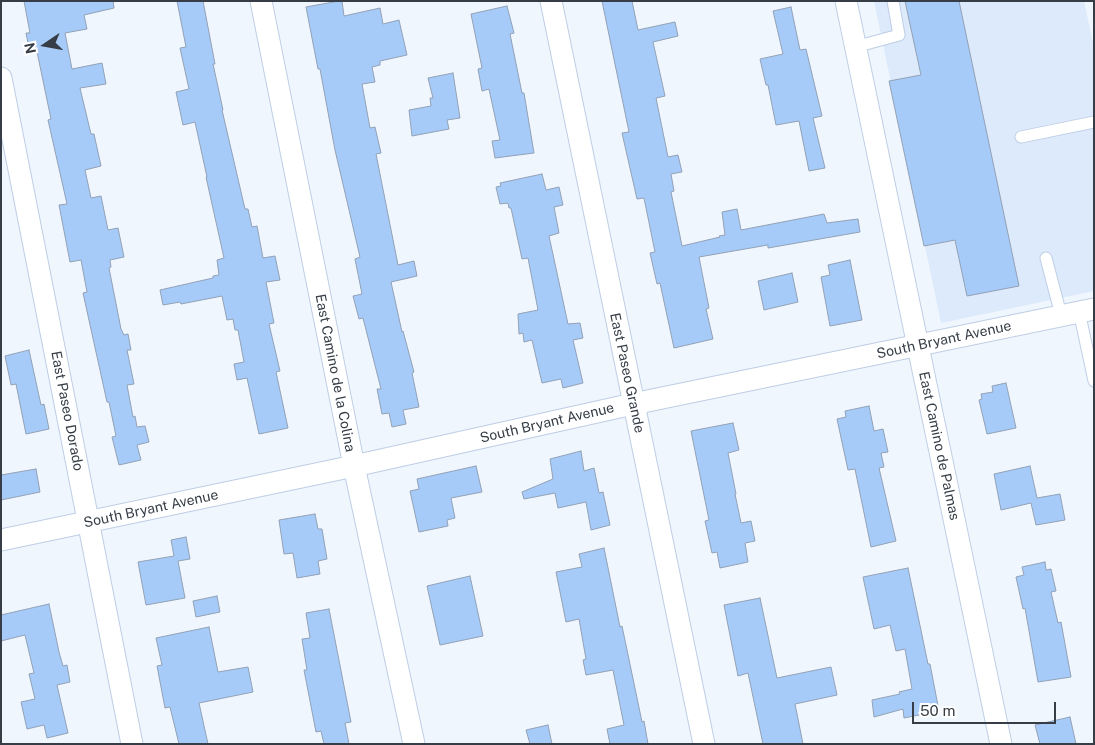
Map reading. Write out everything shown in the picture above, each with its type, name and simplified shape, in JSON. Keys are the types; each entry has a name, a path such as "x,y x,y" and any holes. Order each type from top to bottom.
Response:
{"street":[{"name":"East Camino de la Colina","path":"261,1 354,466 414,744"},
{"name":"East Paseo Grande","path":"551,1 704,744"},
{"name":"East Camino de Palmas","path":"846,1 1001,744"},
{"name":"East Paseo Dorado","path":"1,78 132,744"},
{"name":"South Bryant Avenue","path":"1,540 354,466 633,404 1078,312"}],"lane":[{"path":"855,47 899,35 893,1"},
{"path":"1021,138 1094,122"},
{"path":"1046,258 1078,312 1094,380"}],"shaded area":[{"path":"874,1 1084,1 1094,48 1094,291 941,323"}],"building":[{"path":"24,1 113,1 114,8 84,15 87,29 65,33 72,69 102,63 106,84 80,88 91,134 94,134 101,166 85,170 91,198 101,196 108,230 118,228 124,257 110,260 111,267 109,268 121,329 124,335 128,334 131,350 127,350 134,384 127,385 133,417 135,416 137,427 145,426 149,442 137,445 141,460 119,465 112,437 116,436 109,402 107,402 83,293 87,292 81,260 70,262 59,205 67,204 48,120 51,119 36,47 29,48 26,33 30,33"},
{"path":"177,1 203,1 222,110 245,209 248,209 252,227 257,226 263,258 275,256 280,280 266,282 274,323 269,324 280,371 276,372 288,428 259,434 247,378 237,380 234,364 244,362 238,330 235,330 233,319 227,320 222,296 181,304 180,302 163,305 160,290 219,275 217,260 224,258 195,122 183,125 176,92 189,89 180,48 186,47"},
{"path":"342,1 344,16 380,8 383,24 399,20 407,55 380,61 380,65 372,67 375,82 362,84 370,128 375,127 381,153 376,154 398,265 414,261 417,276 391,282 402,332 414,372 412,373 419,407 403,410 406,424 392,427 389,413 382,414 377,389 381,389 363,318 359,319 353,296 362,294 355,259 360,257 335,150 306,7"},
{"path":"602,1 632,1 638,30 675,22 678,36 653,42 665,96 656,98 668,157 678,155 682,172 671,174 674,191 671,192 682,246 725,235 722,212 737,209 741,230 824,214 827,223 858,219 860,232 768,248 768,245 699,257 709,308 706,309 713,339 674,348 660,283 657,284 650,253 655,252 644,198 637,199 622,133 629,132"},
{"path":"905,1 959,1 1019,286 967,296 955,240 924,246 889,81 921,75"},
{"path":"507,6 514,33 510,34 522,93 524,93 534,153 495,158 492,141 500,140 489,89 482,91 478,69 482,68 471,14"},
{"path":"791,7 800,50 806,49 822,116 813,118 825,168 809,171 799,121 776,125 768,85 766,85 760,59 783,54 773,11"},
{"path":"453,73 460,118 447,120 449,129 412,136 409,110 431,106 430,98 433,98 428,78"},
{"path":"542,174 546,190 559,187 563,205 554,207 559,233 549,236 568,324 580,323 583,338 573,340 583,383 563,388 561,379 542,383 532,340 524,342 523,333 519,334 518,314 538,310 528,258 522,259 511,208 509,208 508,203 500,204 496,187 501,186 500,183"},
{"path":"850,260 862,320 830,326 821,277 830,275 828,265"},
{"path":"792,273 798,302 764,310 758,281"},
{"path":"29,350 41,405 44,404 49,429 26,434 16,384 11,385 5,356"},
{"path":"1006,383 1016,428 987,434 979,400 982,399 981,394 993,392 992,386"},
{"path":"869,406 874,431 883,429 888,452 881,453 884,467 879,468 896,541 871,547 855,469 848,470 837,419 846,417 845,411"},
{"path":"733,423 739,450 728,453 735,494 741,523 751,521 755,541 745,543 748,562 720,568 717,552 712,553 705,521 709,520 691,431"},
{"path":"581,451 584,471 594,468 599,493 603,492 610,525 591,530 586,502 558,508 555,493 524,499 522,492 553,479 550,459"},
{"path":"476,466 482,492 451,498 455,518 447,520 448,526 419,532 410,491 419,489 417,479"},
{"path":"1030,466 1037,498 1060,494 1065,520 1036,525 1031,503 1001,510 994,474"},
{"path":"36,469 40,492 1,500 1,475"},
{"path":"315,514 318,529 322,529 327,559 318,561 320,574 297,578 293,553 284,554 279,520"},
{"path":"186,537 190,559 178,561 185,598 146,605 138,562 174,556 171,540"},
{"path":"604,548 620,627 622,626 648,744 610,744 607,729 624,725 613,670 586,675 583,660 586,659 579,619 566,622 556,572 582,567 579,554"},
{"path":"1045,562 1046,570 1051,569 1056,591 1051,592 1058,623 1061,622 1071,677 1038,682 1025,608 1023,609 1016,577 1024,575 1022,567"},
{"path":"908,568 939,711 904,718 903,709 874,717 872,700 900,694 899,692 912,689 905,649 896,651 890,625 874,629 863,577"},
{"path":"470,576 483,636 440,645 427,586"},
{"path":"217,596 220,612 196,617 193,601"},
{"path":"760,598 777,678 831,667 837,695 795,704 803,744 763,744 748,673 738,676 724,605"},
{"path":"49,604 59,652 63,666 67,665 70,682 57,685 68,733 47,738 44,725 27,729 21,702 35,699 29,674 34,673 25,635 1,641 1,615"},
{"path":"329,609 351,722 345,723 349,744 324,744 321,731 316,732 304,670 307,670 302,639 310,638 306,613"},
{"path":"209,627 218,672 248,667 253,692 199,703 208,744 179,744 170,707 165,708 157,666 162,665 156,638"},
{"path":"1070,717 1076,744 1040,744 1035,725"},
{"path":"548,725 552,744 530,744 526,730"}]}
